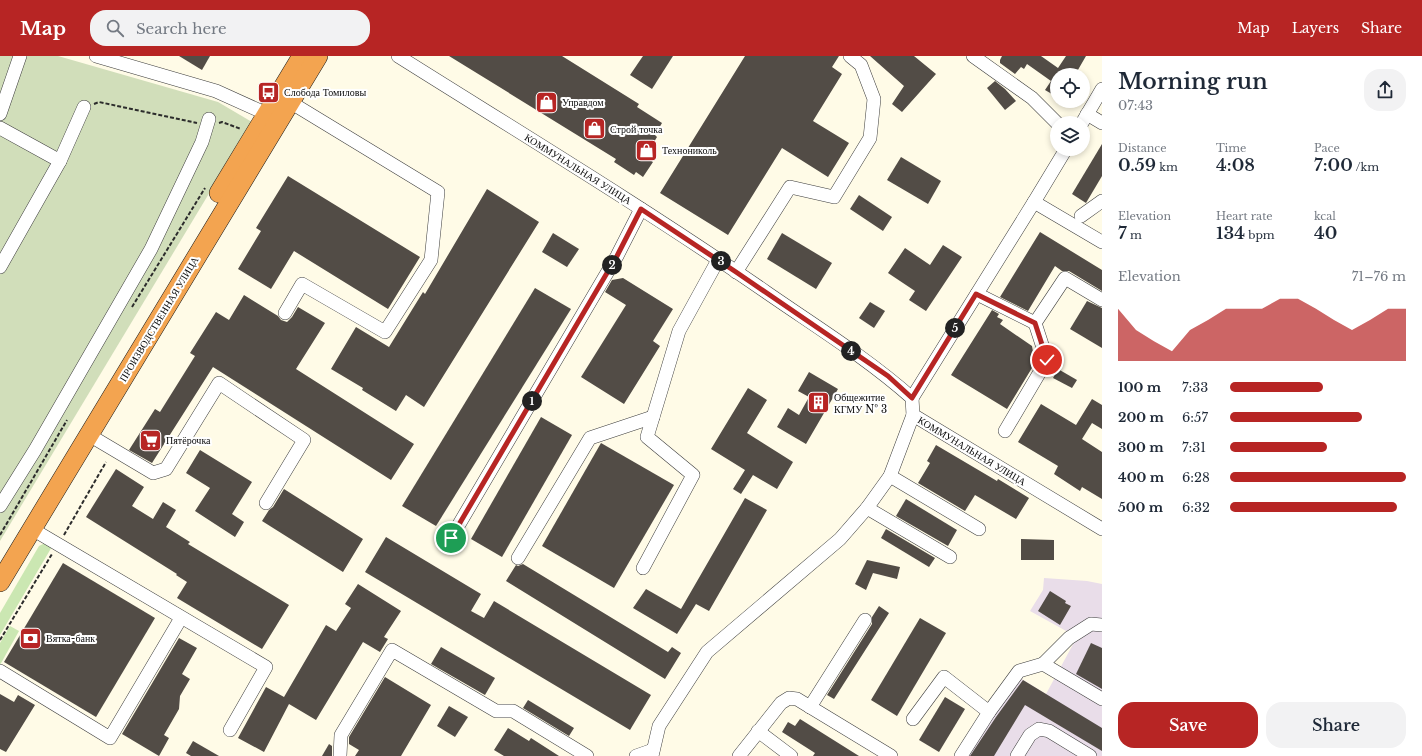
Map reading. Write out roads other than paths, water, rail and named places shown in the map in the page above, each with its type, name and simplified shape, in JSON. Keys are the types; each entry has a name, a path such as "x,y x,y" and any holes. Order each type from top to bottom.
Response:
{"highway":[{"name":"ПРОИЗВОДСТВЕННАЯ УЛИЦА","path":"0,559 259,111 302,56"},
{"name":"ПРОИЗВОДСТВЕННАЯ УЛИЦА","path":"0,582 318,56"}],"street":[{"path":"0,114 20,56"},
{"path":"96,56 216,91 259,111"},
{"name":"КОММУНАЛЬНАЯ УЛИЦА","path":"398,56 641,209 888,376 912,398 913,415 1102,529"},
{"path":"736,272 790,188 834,197 870,138 874,99 861,65 850,56"},
{"path":"973,56 1032,98 1050,116"},
{"path":"1085,116 1102,89"},
{"path":"285,313 302,284 385,332 430,260 438,192 290,102"},
{"path":"0,267 60,161 84,107"},
{"path":"1090,120 1102,123"},
{"path":"0,506 35,450 151,249 202,142 209,122"},
{"path":"0,128 60,161"},
{"path":"912,398 1062,156"},
{"path":"1081,216 1102,201"},
{"path":"1034,202 1102,242"},
{"path":"451,538 617,256 641,209"},
{"path":"642,568 694,474 647,437 679,331 718,260"},
{"path":"1035,323 1065,278 1102,300"},
{"path":"976,294 1035,323 1047,360 1005,431"},
{"path":"88,435 153,473 166,469 219,383 304,440 266,502"},
{"path":"636,756 652,753 659,726 707,652 840,539 868,508 890,476 913,415"},
{"path":"518,558 590,438 653,417"},
{"path":"890,476 979,529"},
{"path":"868,508 950,557"},
{"path":"32,530 266,667 230,730"},
{"path":"0,671 110,738 181,618"},
{"path":"810,707 865,620"},
{"path":"961,756 989,712 1019,671 1043,664 1069,638 1091,624 1102,625"},
{"path":"340,756 341,735 392,650 496,711 513,711 587,756"},
{"path":"1043,664 1102,700"},
{"path":"913,718 944,677 989,712"},
{"path":"739,756 781,703 789,698 797,699 891,756"},
{"path":"1021,755 1030,735 1039,729 1049,731 1090,756"},
{"path":"758,731 791,756"}],"place":[{"name":"Слобода Томиловы","path":"269,92"},
{"name":"Управдом","path":"546,102"},
{"name":"Строй точка","path":"595,129"},
{"name":"Технониколь","path":"646,150"},
{"name":"Общежитие КГМУ № 3","path":"818,403"},
{"name":"Пятёрочка","path":"151,440"},
{"name":"Вятка-банк","path":"30,638"}]}
